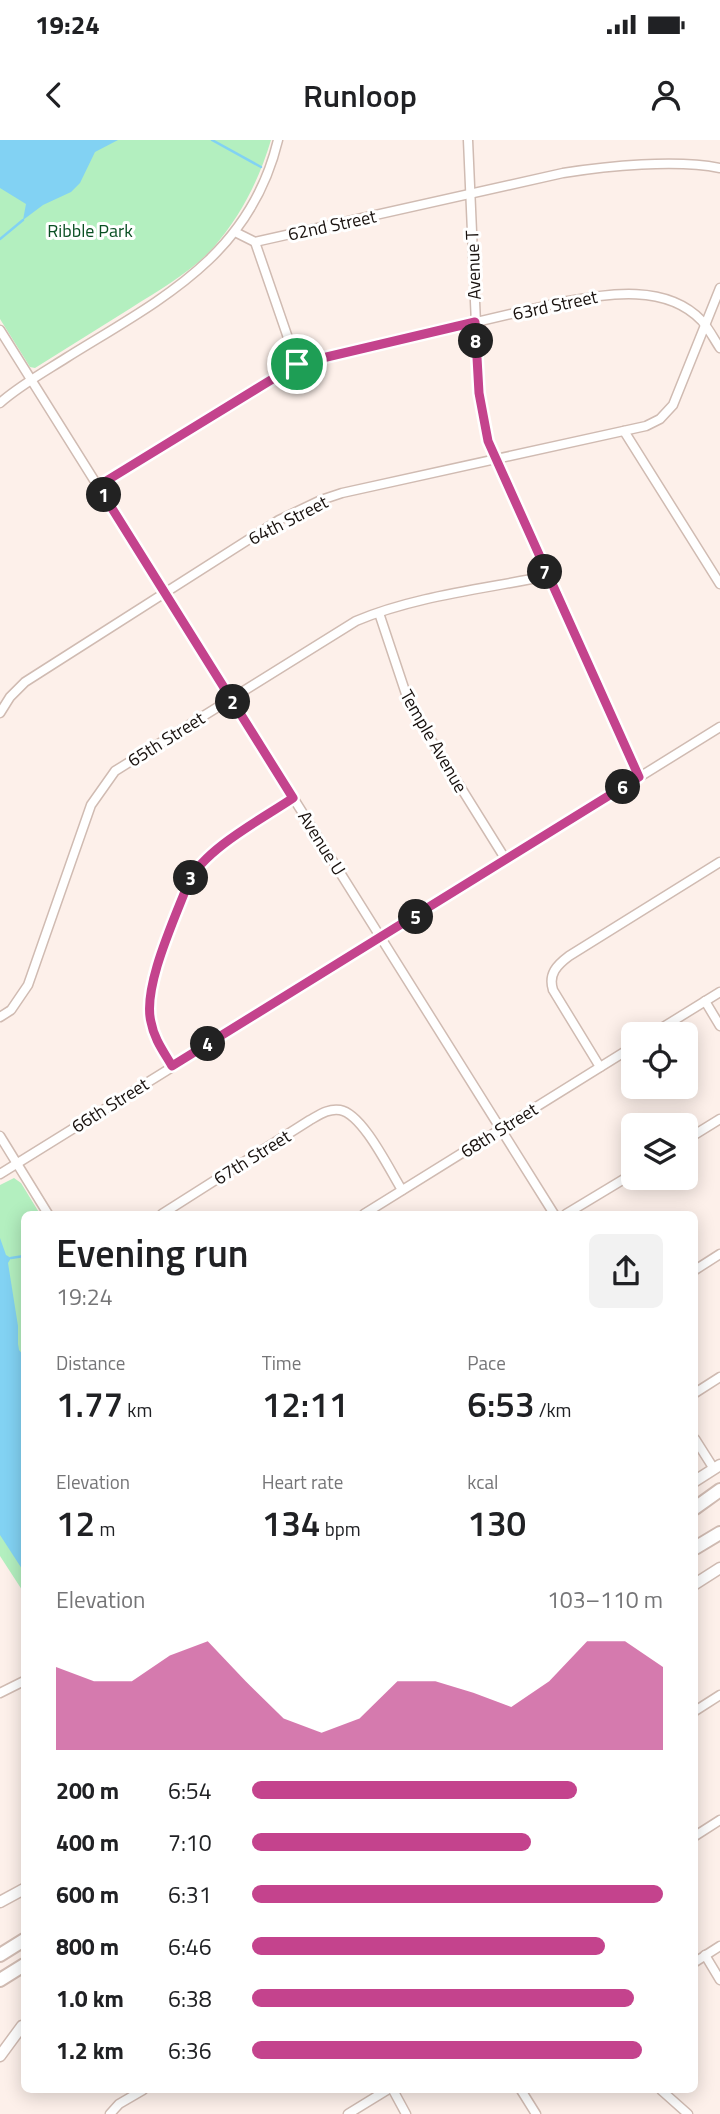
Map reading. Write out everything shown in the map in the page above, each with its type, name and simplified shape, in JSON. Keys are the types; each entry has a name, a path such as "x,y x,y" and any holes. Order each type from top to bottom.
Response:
{"highway":[{"path":"698,1506 720,1490"},
{"path":"698,1513 720,1500"},
{"path":"698,1546 720,1533"},
{"path":"0,1955 21,1942"},
{"path":"0,1980 21,1967"}],"main road":[{"path":"698,1479 717,1467"},
{"path":"698,1582 720,1568"},
{"path":"0,1902 21,1891"},
{"path":"0,2045 21,2028"},
{"path":"0,2056 21,2029"}],"street":[{"path":"0,403 184,283 215,256 235,232 261,188 278,140"},
{"name":"Avenue T","path":"468,140 482,420 547,576 639,777"},
{"name":"62nd Street","path":"255,242 563,173 596,168 674,164 720,168"},
{"path":"235,232 255,242 297,364"},
{"name":"64th Street","path":"0,713 10,697 25,682 279,520 321,500 646,426 660,419 670,411 720,288"},
{"name":"63rd Street","path":"98,486 297,364 475,322 599,295 635,293 655,297 691,312 706,327 720,348"},
{"name":"Avenue U","path":"0,330 552,1211"},
{"path":"624,431 720,584"},
{"name":"65th Street","path":"0,1017 11,1010 28,985 91,805 115,771 356,621 379,613 547,576"},
{"name":"Temple Avenue","path":"379,613 410,706 506,860"},
{"name":"66th Street","path":"0,1174 720,727"},
{"path":"172,1066 155,1037 149,1001 153,979 189,881 196,869 218,848 293,798"},
{"path":"600,1066 557,997 551,979 555,968 569,956 720,862"},
{"path":"671,1022 720,992"},
{"path":"705,1001 720,1026"},
{"name":"68th Street","path":"369,1211 621,1054"},
{"name":"67th Street","path":"167,1211 320,1115 335,1110 346,1112 361,1125 402,1191"},
{"path":"698,1133 720,1119"},
{"path":"0,1136 46,1211"},
{"path":"571,1211 621,1181"},
{"path":"698,1268 720,1254"},
{"path":"698,1391 720,1377"},
{"path":"698,1443 717,1467"},
{"path":"0,1693 21,1682"},
{"path":"698,1709 720,1695"},
{"path":"698,1834 720,1820"},
{"path":"698,1960 720,1946"},
{"path":"705,1955 720,1980"},
{"path":"110,2114 119,2104 138,2093"},
{"path":"348,2114 382,2093"},
{"path":"395,2093 406,2114"},
{"path":"523,2093 536,2114"},
{"path":"664,2093 688,2114"}],"green space":[{"name":"Ribble Park","path":"0,140 271,140 255,183 240,210 223,236 204,257 163,288 35,368 30,367 0,319"},
{"path":"14,1178 21,1183 38,1211 21,1211 21,1588 0,1556 0,1185"}],"water":[{"path":"0,140 118,140 95,152 80,183 71,192 43,205 23,220 26,204 0,188"},
{"path":"0,1238 6,1255 11,1258 8,1263 21,1352 21,1567 0,1535"}],"waterway":[{"path":"212,140 261,167"},
{"path":"0,239 23,220"},
{"path":"11,1258 21,1256"}],"route":[{"path":"475,322 479,393 488,441 639,777 172,1066 155,1037 149,1001 153,979 189,881 196,869 218,848 293,798 98,486 297,364 475,322"}]}
